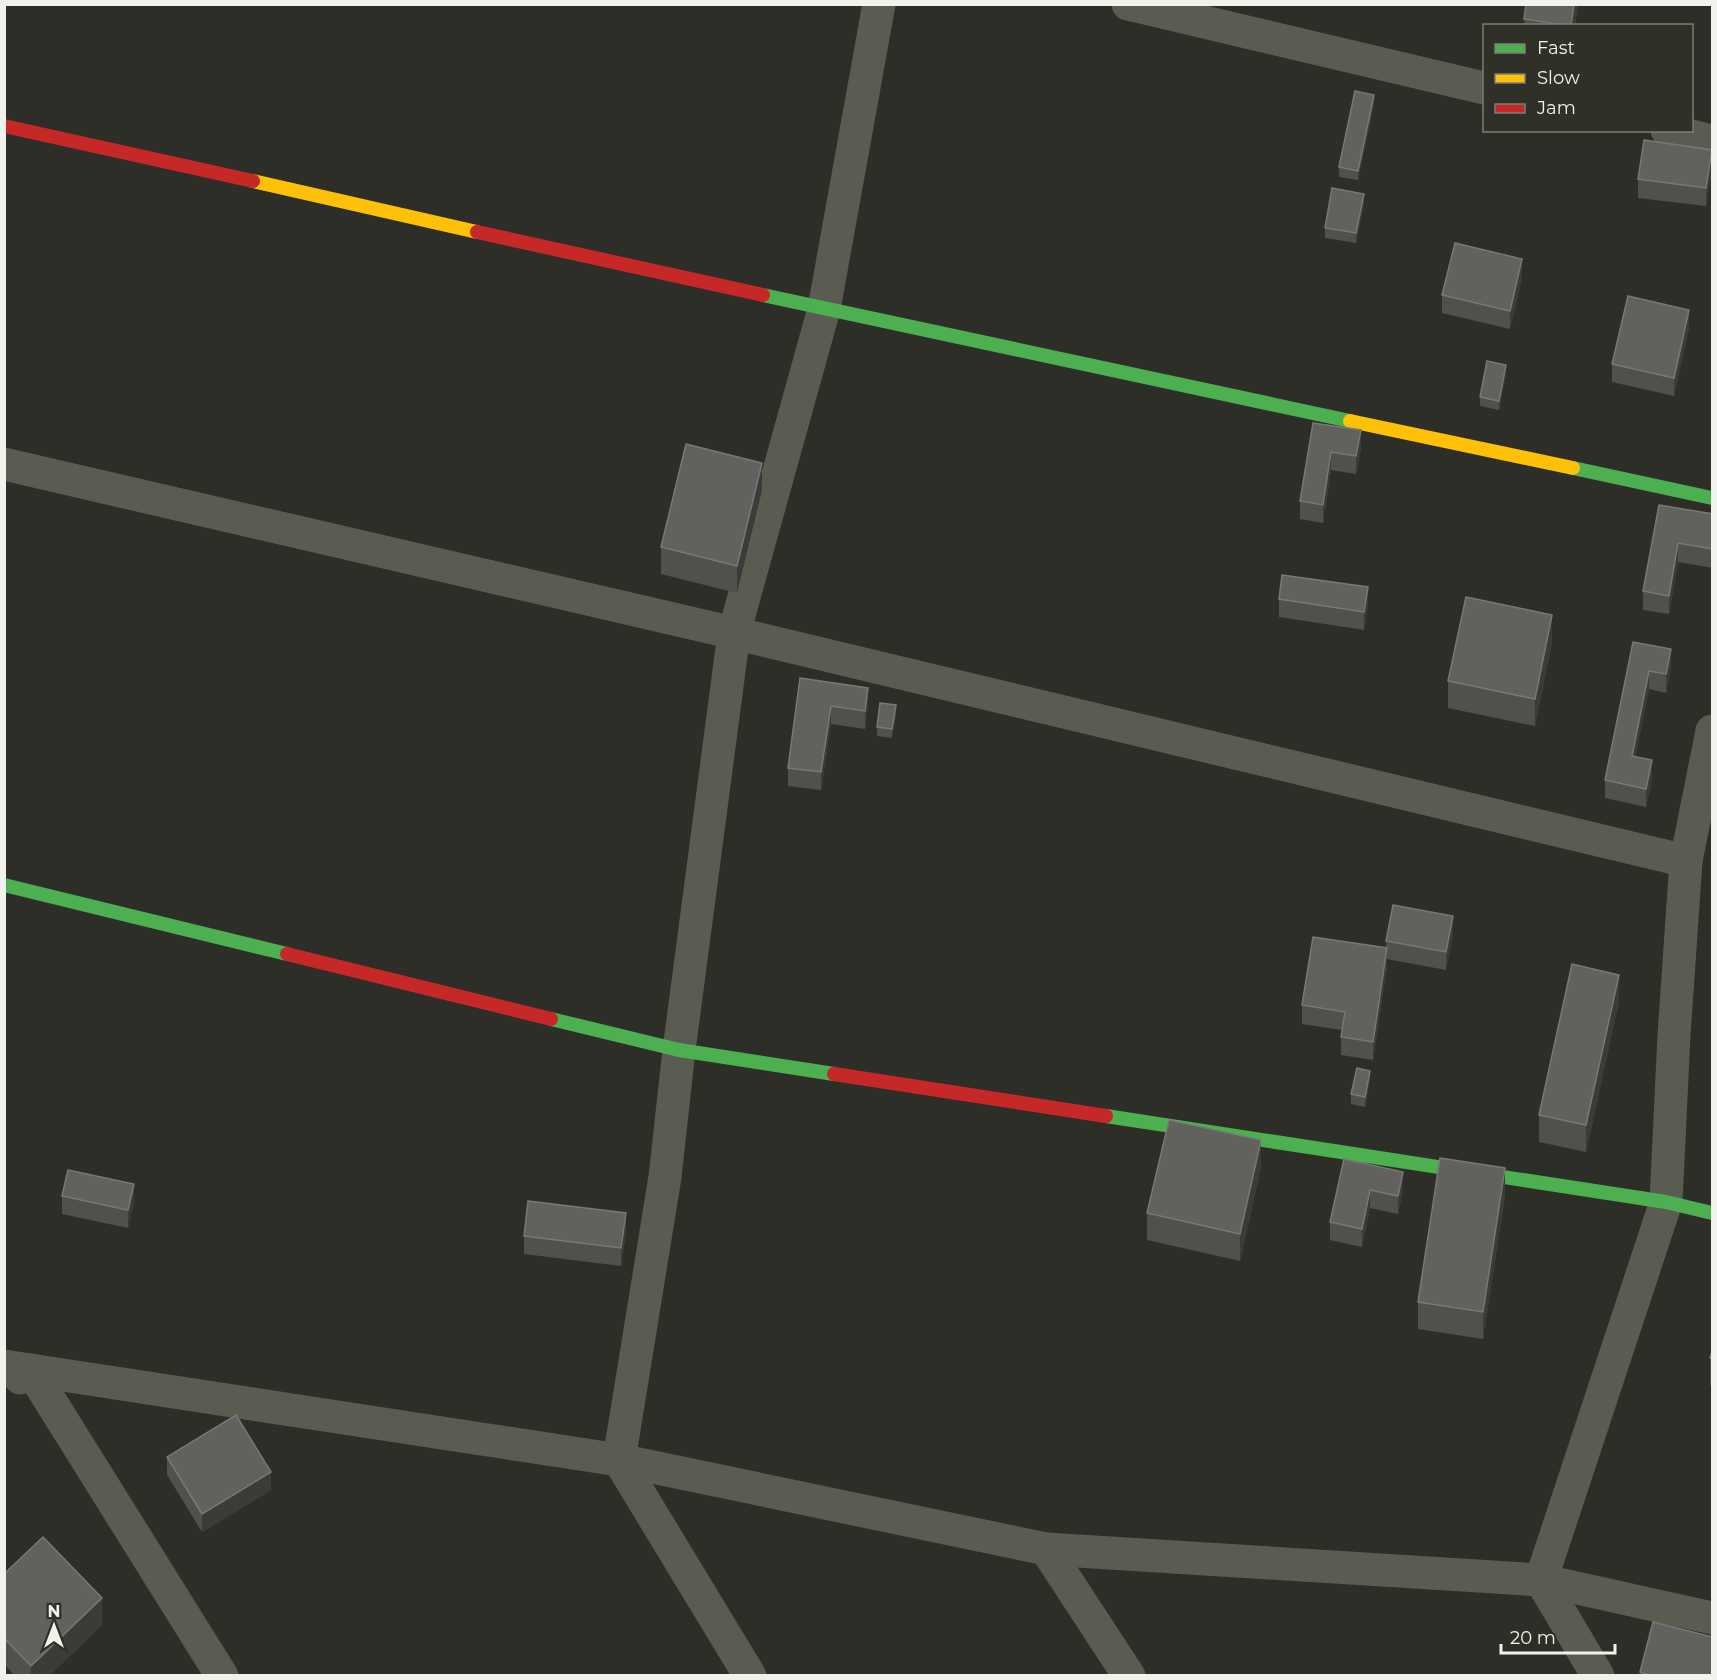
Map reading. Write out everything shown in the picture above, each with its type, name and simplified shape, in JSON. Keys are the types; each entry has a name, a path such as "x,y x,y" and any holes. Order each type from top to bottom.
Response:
{"street":[{"path":"750,1676 619,1460 665,1177 679,1050 734,633 825,309 879,4"},
{"path":"1128,4 1483,88"},
{"path":"4,126 825,309 1713,498"},
{"path":"1675,132 1713,141"},
{"path":"4,464 734,633 1686,861"},
{"path":"1598,1676 1541,1580 1666,1202 1686,861 1703,822 1713,731"},
{"path":"4,885 679,1050 1666,1202 1713,1213"},
{"path":"18,1368 619,1460 1046,1549 1541,1580 1713,1618"},
{"path":"4,1388 18,1368"},
{"path":"18,1368 222,1676"},
{"path":"1046,1549 1129,1676"}],"building":[{"path":"1526,4 1574,4 1571,24 1524,19"},
{"path":"1355,91 1374,95 1358,171 1339,167"},
{"path":"1644,140 1712,150 1706,188 1638,179"},
{"path":"1332,188 1364,194 1356,233 1325,228"},
{"path":"1455,243 1522,259 1510,311 1442,295"},
{"path":"1628,296 1689,310 1674,378 1612,364"},
{"path":"1487,361 1506,365 1499,401 1480,397"},
{"path":"1313,423 1361,430 1356,456 1331,452 1323,505 1300,501"},
{"path":"686,444 762,463 737,566 661,547"},
{"path":"1659,505 1713,514 1713,549 1678,543 1669,596 1643,591"},
{"path":"1282,575 1368,587 1364,612 1279,599"},
{"path":"1466,597 1552,615 1535,699 1448,681"},
{"path":"1633,642 1671,649 1666,674 1649,671 1632,756 1652,760 1646,789 1605,780"},
{"path":"800,678 868,688 865,711 831,706 821,772 788,768"},
{"path":"880,703 896,705 892,729 877,727"},
{"path":"1393,905 1453,916 1446,952 1386,941"},
{"path":"1313,937 1387,948 1373,1042 1341,1037 1345,1012 1302,1005"},
{"path":"1572,964 1619,975 1586,1125 1539,1115"},
{"path":"1357,1068 1370,1071 1365,1097 1351,1094"},
{"path":"1169,1120 1261,1140 1240,1234 1147,1213"},
{"path":"1440,1158 1505,1168 1483,1312 1418,1302"},
{"path":"1344,1159 1403,1172 1398,1196 1370,1190 1362,1229 1330,1222"},
{"path":"68,1170 134,1184 128,1210 62,1196"},
{"path":"528,1201 626,1213 621,1248 524,1236"},
{"path":"236,1415 271,1472 202,1514 167,1457"},
{"path":"43,1537 102,1598 31,1666 4,1638 4,1574"},
{"path":"1653,1622 1713,1637 1713,1676 1652,1676 1640,1672"}],"traffic: fast":[{"path":"763,295 1350,421"},
{"path":"1573,468 1712,498"},
{"path":"4,885 287,954"},
{"path":"551,1019 679,1050 834,1074"},
{"path":"1106,1116 1666,1202 1712,1213"}],"traffic: slow":[{"path":"253,181 477,232"},
{"path":"1350,421 1573,468"}],"traffic: jam":[{"path":"4,126 253,181"},
{"path":"477,232 763,295"},
{"path":"287,954 551,1019"},
{"path":"834,1074 1106,1116"}]}
